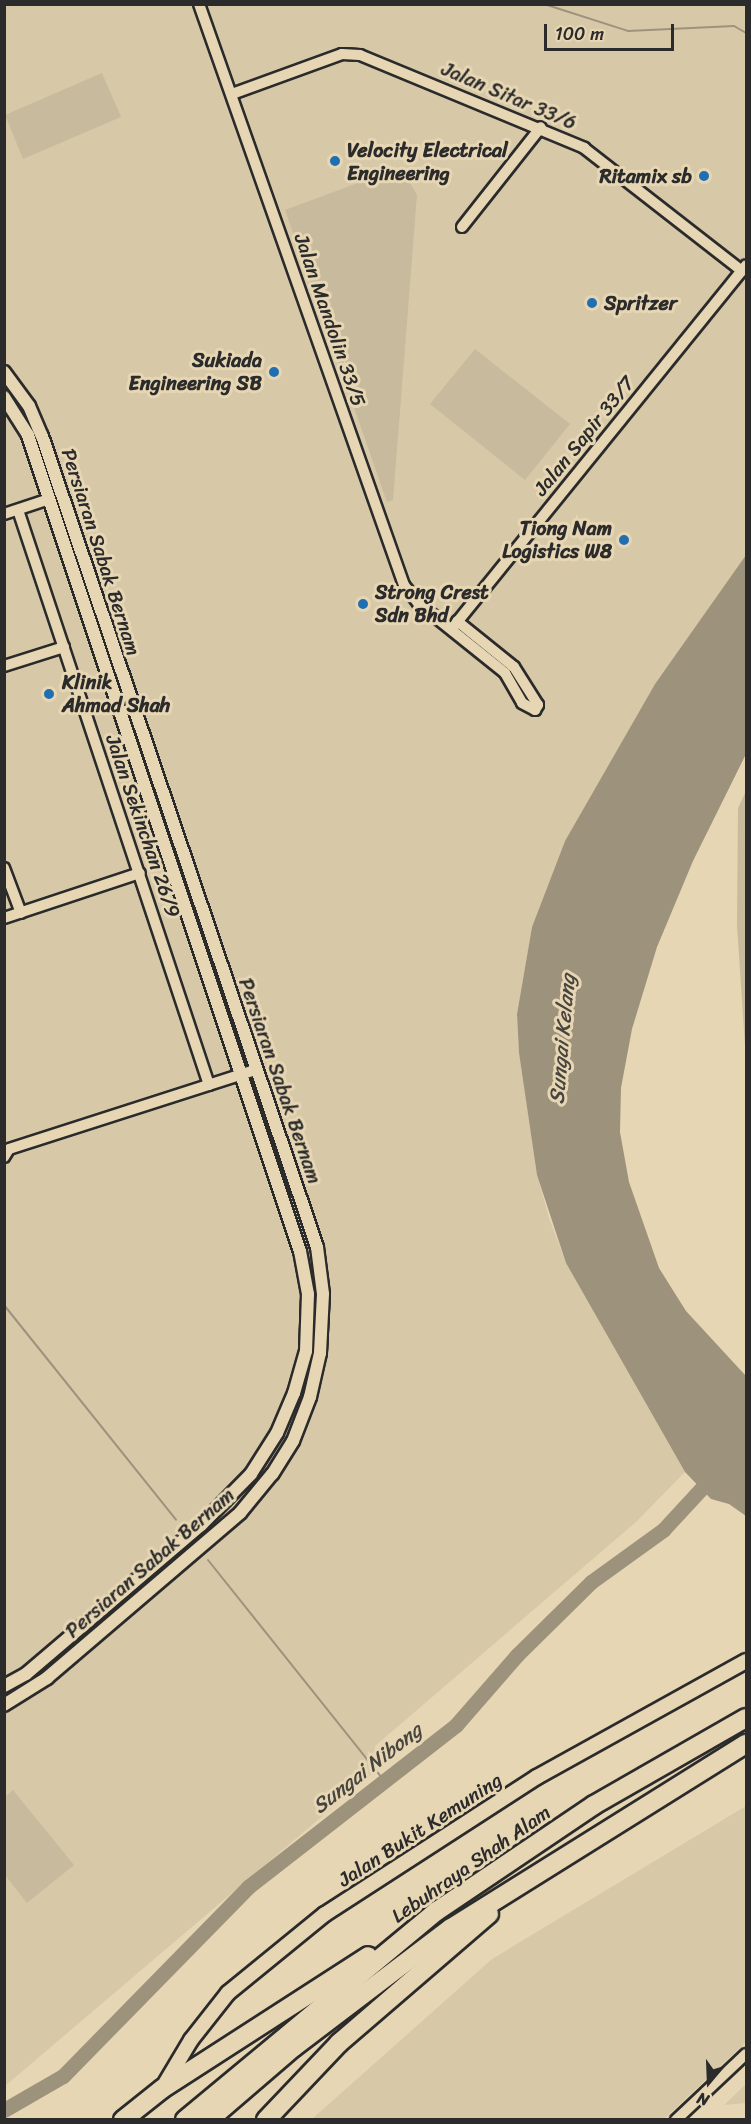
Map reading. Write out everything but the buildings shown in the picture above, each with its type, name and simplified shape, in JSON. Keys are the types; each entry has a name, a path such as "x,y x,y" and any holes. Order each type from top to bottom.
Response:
{"highway":[{"name":"Lebuhraya Shah Alam","path":"185,2120 437,1911 594,1805 747,1718"},
{"name":"Lebuhraya Shah Alam","path":"209,2120 294,2048 423,1949 530,1876 747,1744"},
{"path":"266,2120 339,2043 530,1876"},
{"path":"123,2120 162,2089 437,1911"}],"main road":[{"name":"Jalan Bukit Kemuning","path":"162,2089 191,2040 228,1993 325,1914 537,1777 747,1661"}],"street":[{"name":"Jalan Mandolin 33/5","path":"199,4 404,585 418,603 454,626"},
{"name":"Jalan Sitar 33/6","path":"232,94 342,54 360,55 541,127 584,147 744,268"},
{"path":"462,227 541,127"},
{"name":"Jalan Sapir 33/7","path":"454,626 744,268"},
{"name":"Persiaran Sabak Bernam","path":"4,372 29,406 42,436 255,1070 317,1246 322,1305 320,1353 310,1397 293,1441 240,1513 47,1678 4,1705"},
{"name":"Persiaran Sabak Bernam","path":"4,397 28,435 300,1251 308,1294 306,1351 294,1393 277,1433 237,1491 26,1674 4,1686"},
{"path":"4,514 49,499"},
{"name":"Jalan Sekinchan 26/9","path":"18,510 209,1085"},
{"path":"454,626 514,667 538,705 535,710 522,703 505,672 454,626"},
{"path":"4,666 64,647"},
{"path":"4,868 21,913"},
{"path":"4,918 140,873"},
{"path":"6,1151 255,1070"},
{"path":"676,2120 747,2054"}],"shaded area":[{"path":"5,5 746,5 746,555 655,684 565,841 532,927 517,1014 519,1053 537,1174 549,1218 566,1263 685,1472 636,1522 375,1746 372,1774 5,2086"},
{"path":"102,73 121,117 23,159 5,115"},
{"path":"401,167 417,195 393,500 387,502 285,210"},
{"path":"475,349 570,424 525,480 430,404"},
{"path":"746,791 746,1061 737,925 738,808"},
{"path":"13,1790 74,1865 27,1903 5,1875 5,1797"},
{"path":"746,1806 746,2042 664,2119 312,2119 492,1959"},
{"path":"746,2084 746,2103 724,2105"}],"water":[{"name":"Sungai Kelang","path":"746,555 746,754 693,861 657,947 632,1029 621,1088 620,1132 629,1182 659,1268 686,1311 746,1376 746,1516 729,1504 711,1499 685,1472 566,1263 537,1175 519,1053 517,1014 532,927 565,841 655,684"}],"waterway":[{"path":"544,4 628,31 734,26 746,33"},
{"path":"4,1305 176,1520"},
{"name":"Sungai Nibong","path":"4,2110 63,2076 248,1887 456,1725 517,1655 591,1582 663,1530 714,1475"},
{"path":"208,1560 385,1782"}],"place":[{"name":"Velocity Electrical Engineering","path":"335,161"},
{"name":"Ritamix sb","path":"704,176"},
{"name":"Spritzer","path":"592,303"},
{"name":"Sukiada Engineering SB","path":"274,372"},
{"name":"Tiong Nam Logistics W8","path":"624,540"},
{"name":"Strong Crest Sdn Bhd","path":"363,604"},
{"name":"Klinik Ahmad Shah","path":"49,694"}]}
